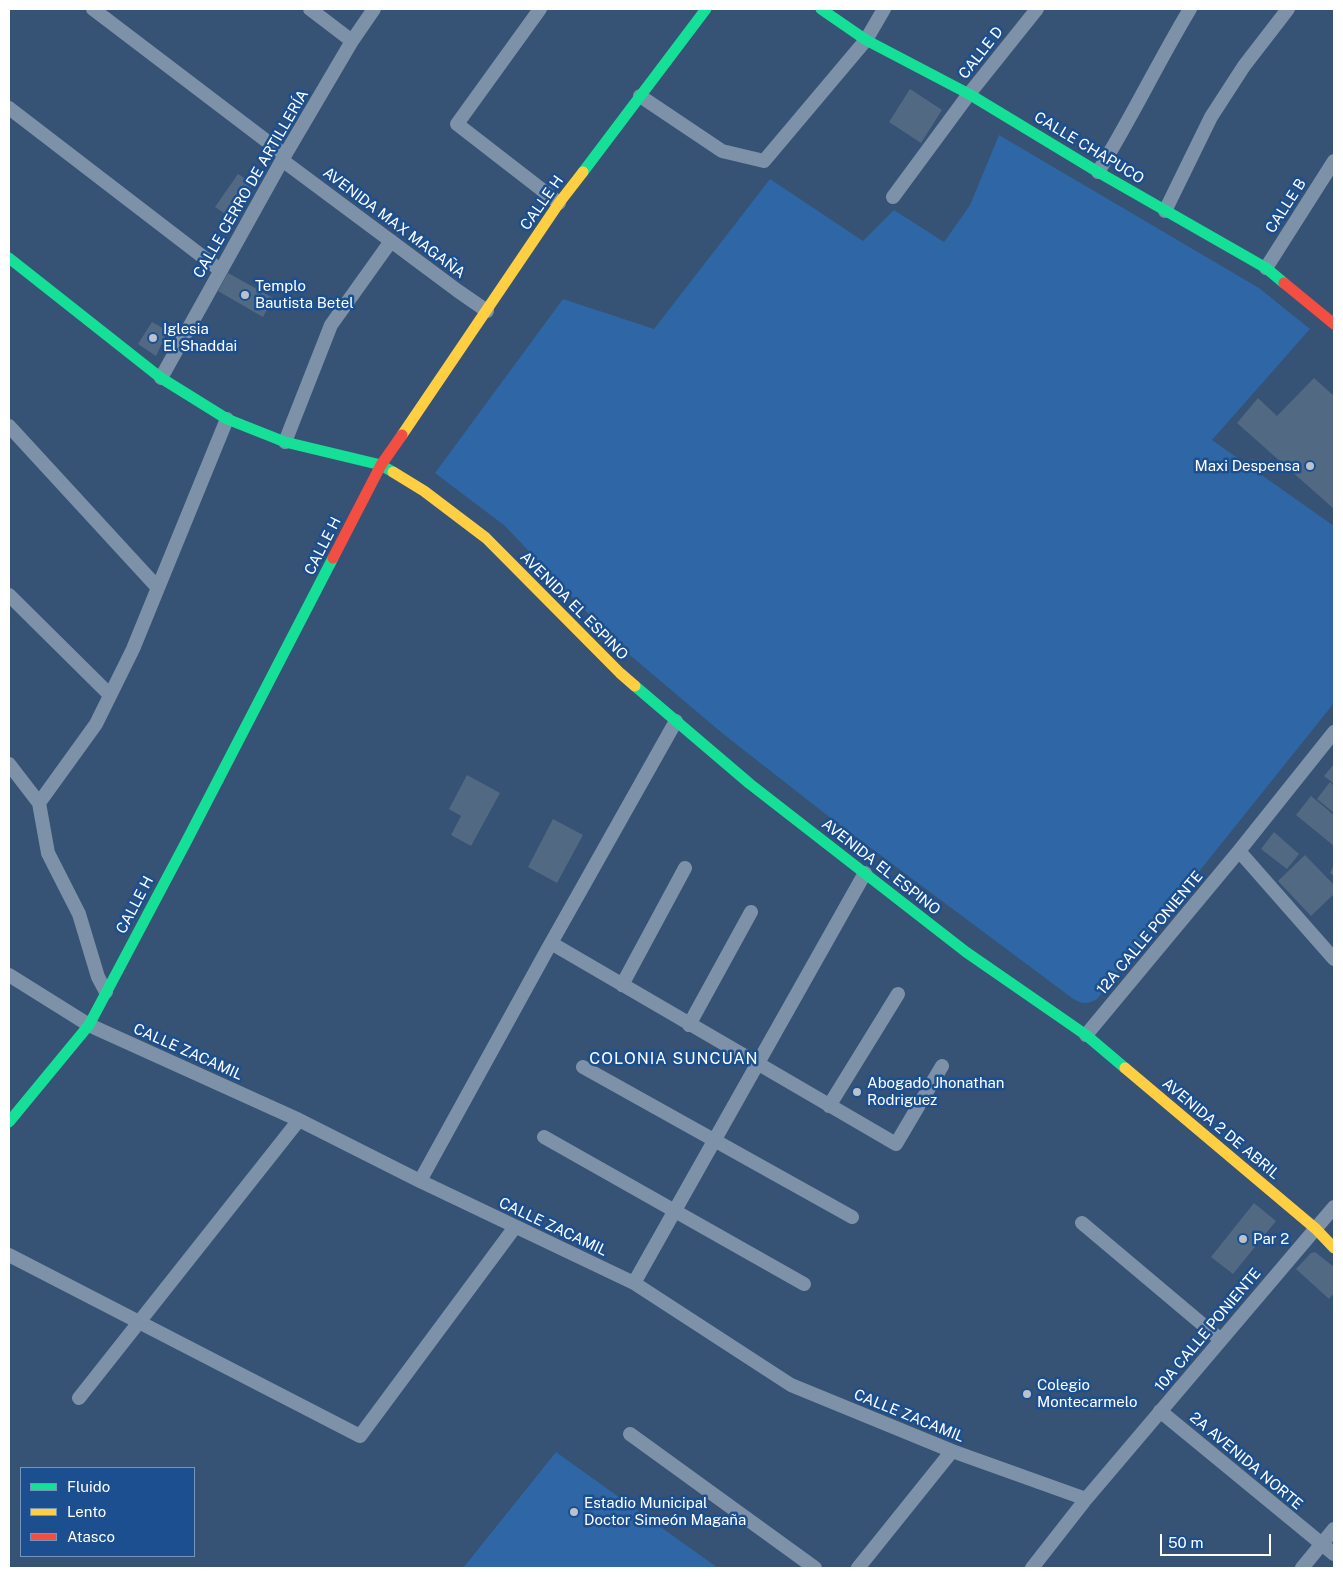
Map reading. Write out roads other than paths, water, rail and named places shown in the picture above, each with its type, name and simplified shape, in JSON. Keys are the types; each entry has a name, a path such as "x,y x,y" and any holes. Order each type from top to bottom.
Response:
{"street":[{"name":"AVENIDA MAX MAGAÑA","path":"93,9 391,242 488,311"},
{"path":"310,9 352,41"},
{"name":"CALLE CERRO DE ARTILLERÍA","path":"160,378 284,158 352,41 374,9"},
{"path":"540,9 457,124 559,203"},
{"name":"CALLE H","path":"9,1122 89,1025 382,464 488,311 559,203 706,9"},
{"name":"CALLE CHAPUCO","path":"822,9 866,40 970,94 1098,172 1266,268 1334,324"},
{"path":"640,96 722,151 764,161 866,40 884,9"},
{"name":"CALLE D","path":"893,197 970,94 1037,9"},
{"path":"1098,172 1190,9"},
{"path":"1165,211 1211,117 1244,66 1288,9"},
{"path":"9,108 220,270"},
{"name":"CALLE B","path":"1266,268 1334,161"},
{"path":"286,442 331,325 391,242"},
{"name":"AVENIDA EL ESPINO","path":"9,258 160,378 227,419 286,442 382,464 424,491 486,538 620,673 750,784 966,952 1086,1034"},
{"path":"39,803 96,724 133,648 227,419"},
{"path":"9,426 158,588"},
{"path":"9,595 110,695"},
{"path":"420,1181 676,721"},
{"name":"12A CALLE PONIENTE","path":"1086,1034 1333,737"},
{"path":"9,764 39,803 48,853 79,914 98,976 106,992"},
{"path":"1239,852 1334,959"},
{"path":"622,985 685,868"},
{"path":"634,1283 865,874"},
{"path":"689,1025 751,912"},
{"path":"551,943 896,1144 942,1066"},
{"name":"CALLE ZACAMIL","path":"9,974 89,1025 299,1120 420,1181 634,1283 791,1385 952,1451 1086,1499"},
{"path":"829,1106 898,994"},
{"name":"AVENIDA 2 DE ABRIL","path":"1086,1034 1316,1229 1334,1248"},
{"path":"583,1067 852,1217"},
{"path":"79,1398 299,1120"},
{"path":"544,1136 804,1284"},
{"name":"10A CALLE PONIENTE","path":"1032,1568 1086,1499 1334,1206"},
{"path":"1082,1223 1221,1340"},
{"path":"9,1255 360,1436 515,1226"},
{"name":"2A AVENIDA NORTE","path":"1160,1411 1334,1554"},
{"path":"630,1434 815,1568"},
{"path":"858,1568 952,1451"},
{"path":"1302,1568 1334,1529"}],"place":[{"name":"Templo Bautista Betel","path":"245,295"},
{"name":"Iglesia El Shaddai","path":"153,338"},
{"name":"Maxi Despensa","path":"1310,466"},
{"name":"Abogado Jhonathan Rodriguez","path":"857,1092"},
{"name":"Par 2","path":"1243,1239"},
{"name":"Colegio Montecarmelo","path":"1027,1394"},
{"name":"Estadio Municipal Doctor Simeón Magaña","path":"574,1512"}],"district":[{"name":"COLONIA SUNCUAN","path":"674,1059"}]}
